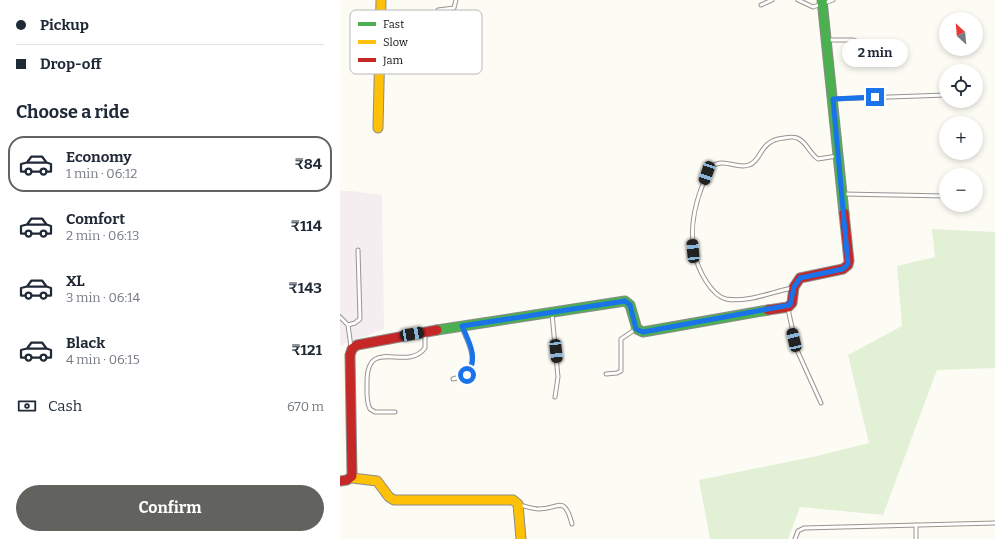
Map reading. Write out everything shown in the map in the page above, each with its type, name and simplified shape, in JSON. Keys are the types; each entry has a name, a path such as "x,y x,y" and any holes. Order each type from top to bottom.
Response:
{"street":[{"path":"380,0 380,10"},
{"path":"352,478 351,351 354,347 361,344 425,332 625,301 630,305 636,329 643,332 788,307 792,303 794,287 798,279 803,276 843,269 848,265 849,261 841,194 833,99 822,2"},
{"path":"378,128 379,74"},
{"path":"340,481 352,478 377,481 388,497 394,500 513,500 518,504 520,539"}],"lane":[{"path":"438,10 454,8 456,0"},
{"path":"761,5 772,0"},
{"path":"798,0 813,7 822,2 833,0"},
{"path":"826,40 853,40 880,49"},
{"path":"833,99 939,95"},
{"path":"794,287 744,299 727,299 718,295 700,272 696,261 692,231 693,215 710,168 719,163 748,166 765,146 776,139 789,137 799,139 818,159 838,156"},
{"path":"841,194 939,196"},
{"path":"348,325 355,323 360,319 358,250"},
{"path":"788,307 797,350 821,404"},
{"path":"551,312 558,377 555,397"},
{"path":"340,317 348,325 351,351"},
{"path":"453,379 467,375 473,358 470,345 462,326"},
{"path":"606,374 621,371 621,338 636,329"},
{"path":"395,412 376,412 370,409 367,401 368,369 371,362 377,358 387,356 407,358 422,352 425,348 425,332"},
{"path":"518,504 537,509 554,505 562,506 568,511 572,524"},
{"path":"795,539 798,531 803,528 995,523"},
{"path":"916,525 916,539"}],"shaded area":[{"path":"340,191 382,195 384,329 340,346"}],"green space":[{"path":"932,229 995,232 995,368 937,370 883,515 800,507 788,539 710,539 699,480 817,456 869,443 848,355 902,326 897,266 935,257"}],"traffic: fast":[{"path":"822,0 844,213"},
{"path":"437,330 625,301 630,305 637,329 643,332 768,310"}],"traffic: slow":[{"path":"381,0 381,10"},
{"path":"378,128 379,74"},
{"path":"352,478 377,481 389,497 394,500 513,500 518,504 521,539"}],"traffic: jam":[{"path":"768,310 788,307 792,303 794,287 800,278 843,269 848,265 849,261 844,213"},
{"path":"340,481 347,480 352,476 350,355 352,349 357,345 437,330"}],"route":[{"path":"467,375 470,370 473,355 462,326 625,301 630,305 636,329 643,332 788,307 792,303 794,287 798,279 803,276 843,269 848,265 849,261 841,194 833,99 875,97"}]}
